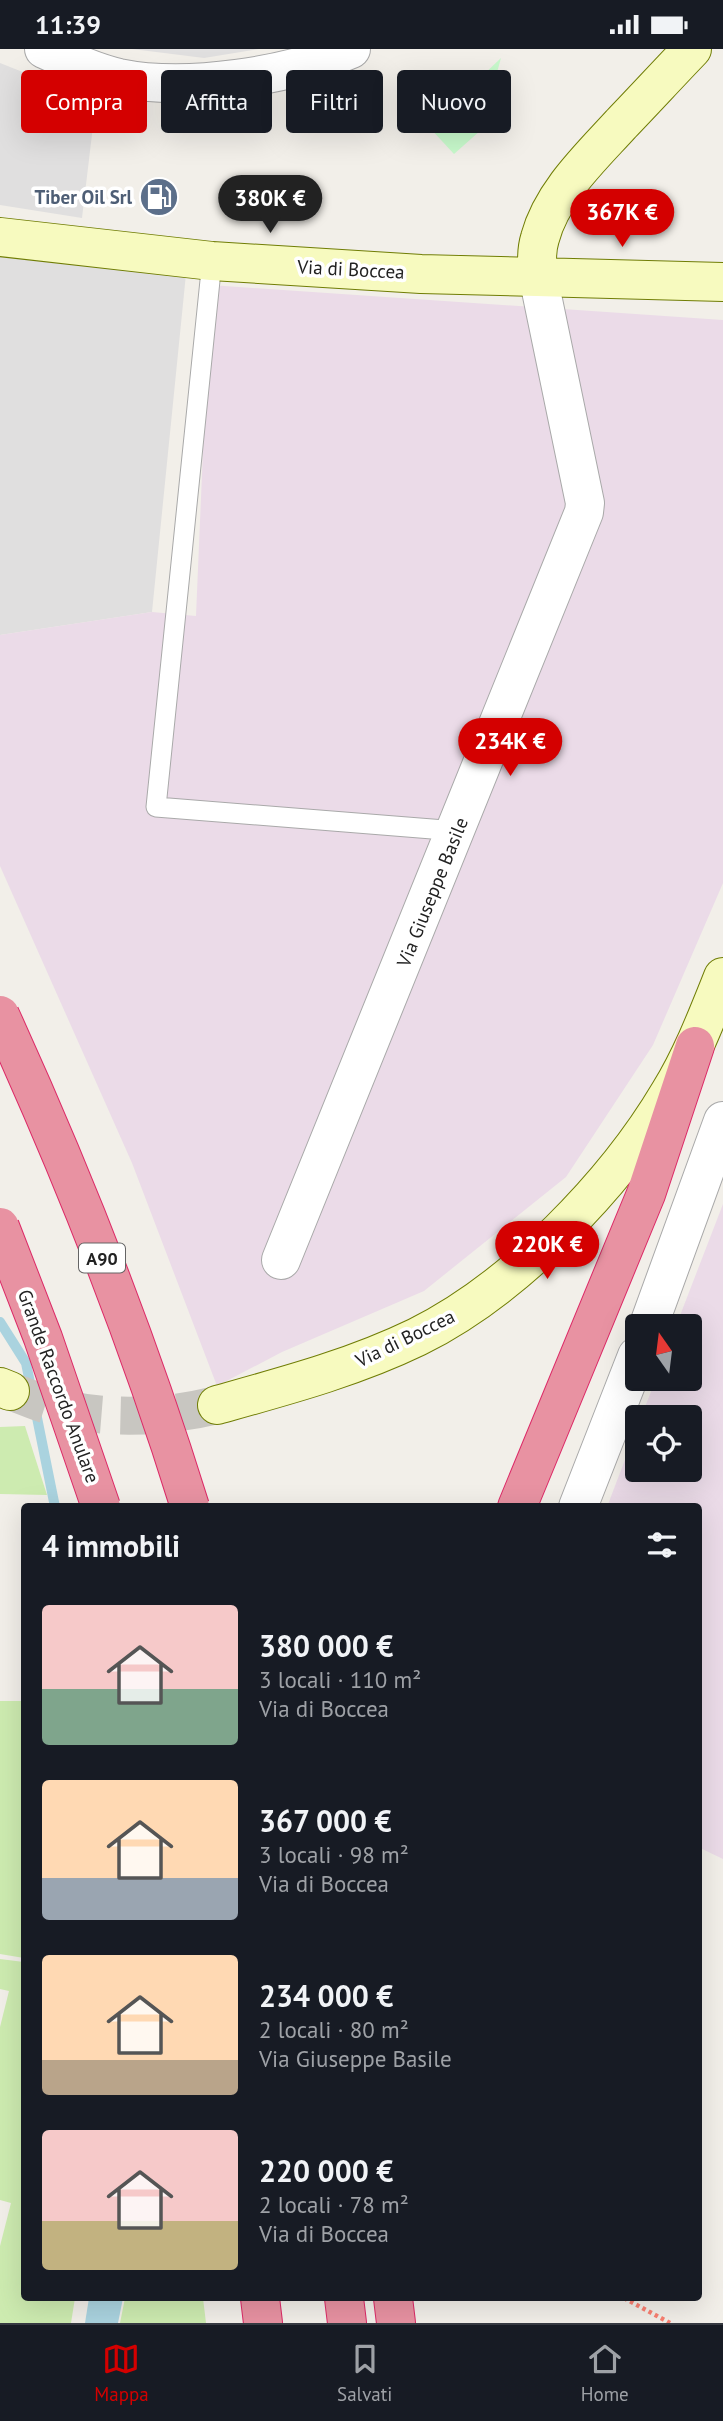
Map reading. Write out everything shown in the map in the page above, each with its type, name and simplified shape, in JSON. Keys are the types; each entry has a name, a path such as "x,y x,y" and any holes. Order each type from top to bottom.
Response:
{"highway":[{"name":"A90","path":"0,1015 63,1160 121,1308 166,1430 189,1503"},
{"path":"519,1503 646,1194 695,1047"},
{"name":"Grande Raccordo Anulare","path":"0,1227 43,1338 100,1503"},
{"path":"260,2301 263,2323"},
{"path":"344,2301 347,2323"},
{"path":"393,2301 396,2323"}],"main road":[{"path":"538,276 537,253 540,237 548,217 573,177 692,49"},
{"name":"Via di Boccea","path":"0,237 212,261 421,274 716,284"},
{"name":"Via di Boccea","path":"217,1405 276,1389 377,1355 418,1336 478,1300 543,1245 608,1178 660,1109 695,1047 723,977"}],"street":[{"path":"44,49 90,69 117,77 180,84 215,82 269,72 351,49"},
{"name":"Via Giuseppe Basile","path":"281,1260 584,512 585,503 538,276"},
{"path":"653,1314 723,1121"},
{"path":"580,1503 625,1387"}],"lane":[{"path":"212,261 156,807 457,831"}],"path":[{"path":"630,2301 670,2323"}],"shaded area":[{"path":"132,49 259,49 204,58"},
{"path":"0,63 21,71 21,133 92,133 82,218 0,205"},
{"path":"0,253 186,274 152,612 0,635"},
{"path":"210,285 723,320 723,883 653,1045 566,1177 424,1291 282,1352 217,1386 132,1163 0,866 0,635 152,612 196,616"},
{"path":"723,1204 723,1859 702,1849 702,1503 609,1503 625,1460 625,1482 702,1482 702,1405 646,1405 651,1391 702,1391 702,1314 681,1314"}],"green space":[{"path":"501,58 498,70 488,70"},
{"path":"435,133 478,133 454,154"},
{"path":"25,1426 47,1495 0,1494 0,1427"},
{"path":"0,1701 21,1701 21,1958 0,1954"},
{"path":"0,1959 21,1962 21,2301 75,2301 71,2323 0,2323 0,2246 11,2203 0,2200 0,2027 9,1991 0,1989"},
{"path":"124,2301 203,2301 206,2323 120,2323"}],"water":[{"path":"89,2301 122,2301 118,2323 85,2323"}],"waterway":[{"path":"0,1322 26,1363 54,1503"}],"tunnel":[{"path":"10,1391 51,1406 91,1414 156,1415 217,1405"}],"place":[{"name":"Tiber Oil Srl","path":"159,197"}]}
